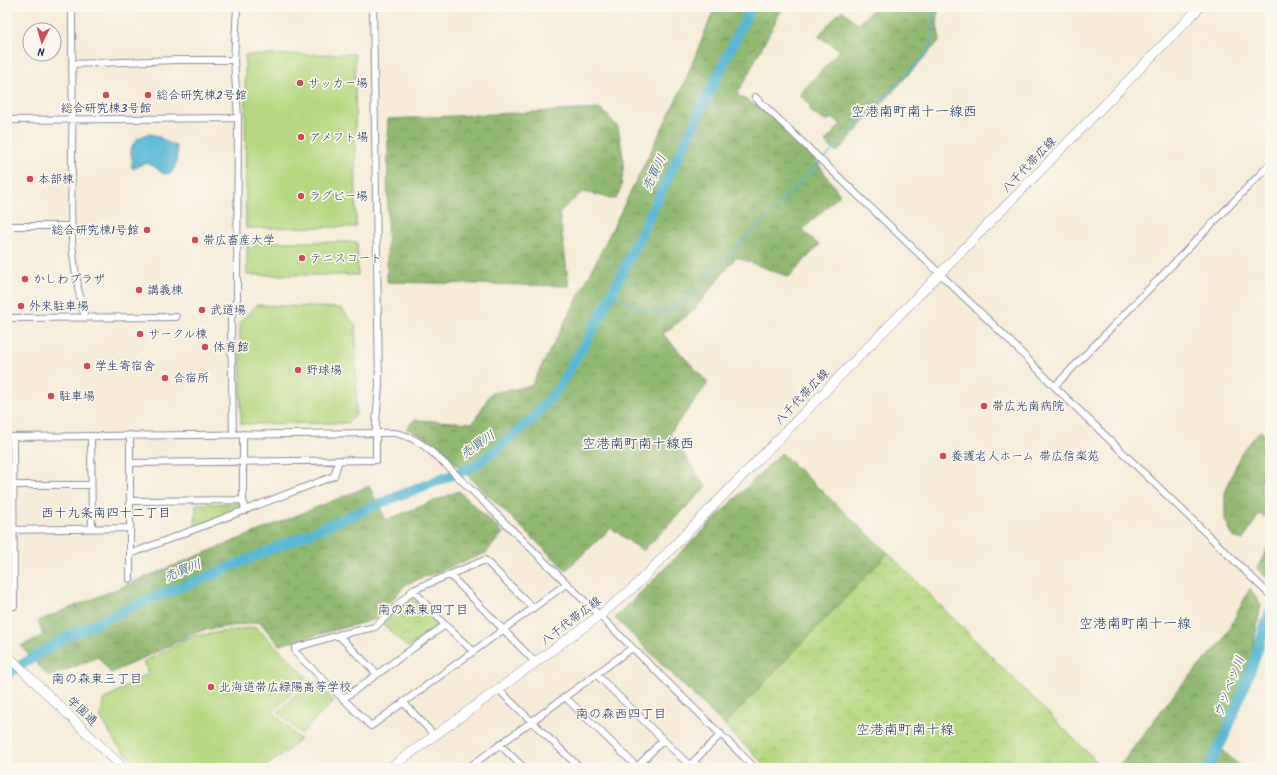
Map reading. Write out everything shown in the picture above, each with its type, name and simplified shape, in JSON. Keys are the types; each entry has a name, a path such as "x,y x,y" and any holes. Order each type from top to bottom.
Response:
{"main road":[{"name":"八千代帯広線","path":"390,768 599,616 643,578 1200,7"},
{"name":"学園通","path":"7,655 120,767"}],"street":[{"path":"72,7 73,119 71,226 74,266 85,318"},
{"path":"233,435 232,310 237,299 238,284 238,118 234,60 237,7"},
{"path":"130,463 376,460 379,384 373,7"},
{"path":"72,64 176,60 234,60"},
{"path":"755,97 1005,336 1269,595"},
{"path":"7,120 238,118"},
{"path":"1055,386 1270,164"},
{"path":"7,226 71,226"},
{"path":"7,318 176,316"},
{"path":"7,606 14,606 14,485 10,437 397,433 424,445 446,465 755,768"},
{"path":"243,434 243,500 245,510"},
{"path":"91,436 92,528"},
{"path":"130,436 130,579"},
{"path":"130,554 136,553 334,476 339,460"},
{"path":"14,485 91,484"},
{"path":"130,501 243,500"},
{"path":"7,530 130,528"},
{"path":"533,608 485,560 413,590 375,626 295,648 296,652 371,726 566,584"},
{"path":"450,575 535,662"},
{"path":"413,590 445,625 473,651"},
{"path":"343,699 445,625"},
{"path":"338,635 377,674"},
{"path":"469,768 531,720 632,648"},
{"path":"596,674 690,765 701,768"},
{"path":"498,689 580,768"},
{"path":"565,697 636,767 663,740"},
{"path":"403,702 435,736"},
{"path":"690,765 721,734"},
{"path":"500,745 524,768"}],"green space":[{"path":"715,7 783,7 737,95 766,111 814,158 840,195 802,230 819,245 789,277 736,257 693,311 663,334 708,383 670,433 706,487 643,551 611,528 566,570 434,443 418,433 406,429 414,420 473,423 491,393 531,386 582,290 683,86"},
{"path":"875,7 939,7 937,25 940,40 837,152 825,142 841,124 832,118 826,121 811,112 809,103 799,95 840,50 818,36 842,10 858,24"},
{"path":"355,54 356,227 246,228 245,55"},
{"path":"601,109 618,127 624,163 621,187 616,199 583,192 559,212 569,286 387,282 388,119"},
{"name":"テニスコート","path":"247,242 357,242 358,275 247,275"},
{"name":"野球場","path":"257,305 341,308 356,326 356,414 348,423 241,424 240,321"},
{"path":"1260,431 1270,436 1261,486 1264,501 1270,504 1270,520 1259,514 1243,540 1233,537 1225,519 1225,493 1241,453"},
{"path":"781,453 888,553 724,725 615,618"},
{"path":"369,486 386,520 459,491 503,533 486,553 406,584 376,619 279,645 260,622 203,630 111,673 98,657 49,677 21,646 43,635 38,621"},
{"path":"239,503 241,505 239,510 195,527 196,504"},
{"path":"1270,542 1270,581 1257,569"},
{"path":"888,553 1103,768 768,768 724,725"},
{"path":"1250,588 1261,605 1251,658 1216,744 1242,768 1118,768 1176,691 1223,641"},
{"path":"409,598 413,598 438,621 437,627 408,648 383,624"},
{"name":"北海道帯広緑陽高等学校","path":"256,627 307,677 273,712 300,739 290,749 263,768 141,768 117,745 100,716 105,699 148,673 143,662 195,636"},
{"path":"311,679 334,701 301,734 278,712"}],"water":[{"path":"148,134 156,135 176,146 177,153 175,167 171,173 164,174 154,166 145,163 133,169 131,167 131,152 134,142"}],"waterway":[{"name":"売買川","path":"7,674 66,637 144,601 204,578 390,499 473,467 533,418 556,391 589,337 612,293 751,7"},
{"path":"823,160 925,55 931,46 933,7"},
{"path":"612,293 632,305 648,311 656,312 675,306 686,299 820,162"},
{"name":"ウツベツ川","path":"1208,768 1227,731 1253,664 1270,611"}],"place":[{"name":"サッカー場","path":"300,83"},
{"name":"総合研究棟3号館","path":"106,95"},
{"name":"総合研究棟2号館","path":"148,95"},
{"name":"アメフト場","path":"301,137"},
{"name":"本部棟","path":"30,179"},
{"name":"ラグビー場","path":"301,196"},
{"name":"総合研究棟1号館","path":"147,230"},
{"name":"帯広畜産大学","path":"195,240"},
{"name":"テニスコート","path":"302,258"},
{"name":"かしわプラザ","path":"25,279"},
{"name":"講義棟","path":"139,290"},
{"name":"外来駐車場","path":"21,306"},
{"name":"武道場","path":"202,310"},
{"name":"サークル棟","path":"140,334"},
{"name":"体育館","path":"205,347"},
{"name":"学生寄宿舎","path":"87,366"},
{"name":"野球場","path":"298,370"},
{"name":"合宿所","path":"165,378"},
{"name":"駐車場","path":"51,396"},
{"name":"帯広光南病院","path":"984,406"},
{"name":"養護老人ホーム 帯広信楽苑","path":"943,456"},
{"name":"北海道帯広緑陽高等学校","path":"211,687"}],"district":[{"name":"空港南町南十一線西","path":"914,112"},
{"name":"空港南町南十線西","path":"638,444"},
{"name":"西十九条南四十二丁目","path":"106,513"},
{"name":"南の森東四丁目","path":"423,610"},
{"name":"空港南町南十一線","path":"1135,624"},
{"name":"南の森東三丁目","path":"97,679"},
{"name":"南の森西四丁目","path":"621,714"},
{"name":"空港南町南十線","path":"905,730"}]}
